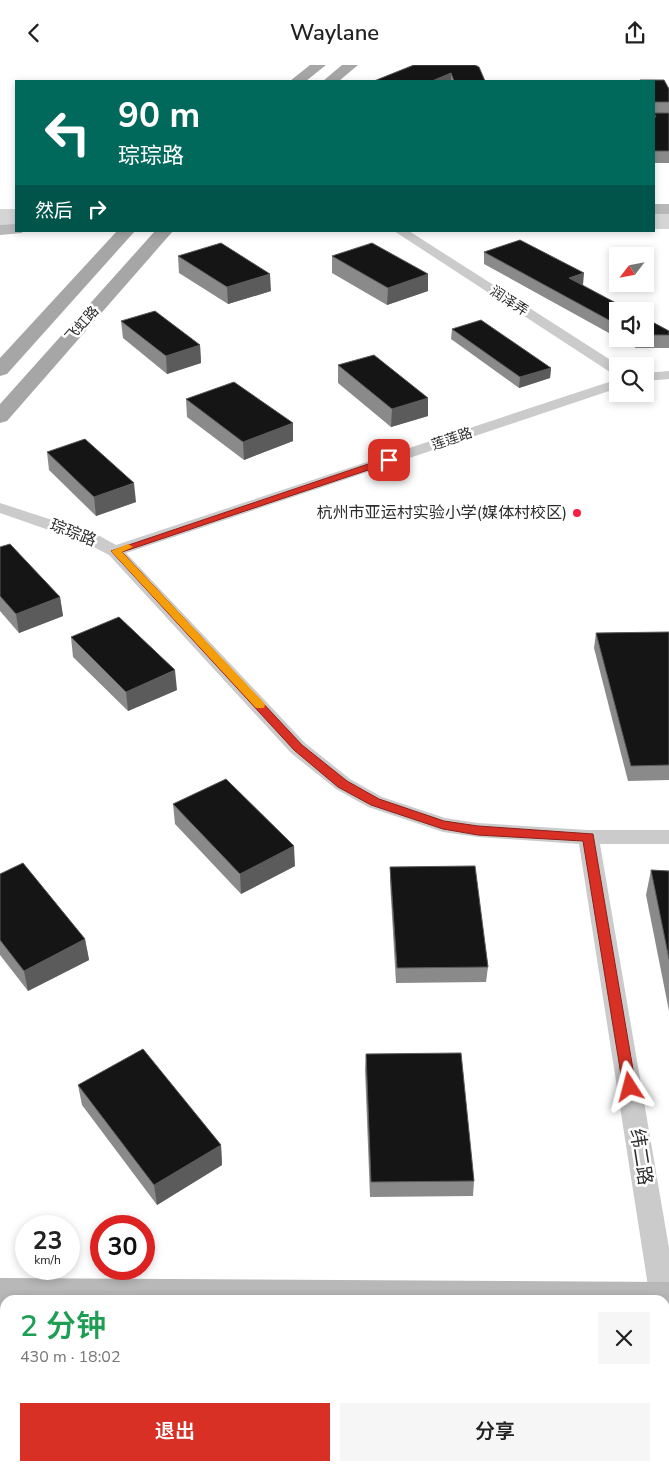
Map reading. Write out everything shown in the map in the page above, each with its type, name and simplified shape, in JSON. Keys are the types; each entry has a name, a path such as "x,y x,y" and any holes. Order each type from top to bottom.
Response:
{"main road":[{"path":"299,80 319,65"},
{"path":"331,80 351,65"},
{"path":"655,209 669,209"},
{"path":"655,224 669,224"},
{"path":"0,230 15,229"},
{"name":"飞虹路","path":"0,370 126,232"},
{"name":"飞虹路","path":"0,417 164,232"}],"street":[{"name":"润泽弄","path":"402,232 609,365"},
{"path":"654,376 669,375"},
{"name":"莲莲路","path":"115,551 609,386"},
{"name":"琮琮路","path":"0,507 92,539 115,551 298,748 342,784 375,802 443,825 478,830 588,837 669,837"},
{"name":"纬二路","path":"588,837 664,1295"}],"building":[{"path":"414,65 475,65 479,67 485,80 454,80 451,73 434,80 376,80"},
{"path":"655,80 664,80 669,89 669,102 655,102"},
{"path":"655,113 669,113 669,151 655,151"},
{"path":"520,240 584,273 569,278 614,302 609,302 609,320 484,252"},
{"path":"221,243 270,274 227,287 178,256"},
{"path":"372,243 428,274 388,288 332,256"},
{"path":"155,311 200,345 166,356 121,321"},
{"path":"481,320 551,368 520,377 452,329"},
{"path":"654,323 669,331 669,335 654,335"},
{"path":"374,355 428,398 392,409 338,365"},
{"path":"234,382 293,423 243,442 186,399"},
{"path":"85,439 134,483 94,497 47,452"},
{"path":"10,544 60,597 16,614 0,596 0,547"},
{"path":"119,617 175,670 126,692 71,637"},
{"path":"669,632 669,765 631,766 596,633"},
{"path":"226,779 294,846 240,874 173,804"},
{"path":"23,863 85,939 24,971 0,940 0,874"},
{"path":"475,866 488,967 397,968 390,867"},
{"path":"651,870 669,871 669,959"},
{"path":"143,1049 221,1145 154,1185 78,1085"},
{"path":"461,1053 474,1181 371,1182 366,1054"}],"tunnel":[{"path":"0,217 15,217"},
{"path":"655,221 669,221"}],"slow traffic":[{"path":"128,547 115,551 260,705"}],"place":[{"name":"杭州市亚运村实验小学(媒体村校区)","path":"577,513"}],"route":[{"path":"389,460 115,551 298,748 342,784 375,802 414,817 443,825 478,830 588,837 630,1087"}]}
